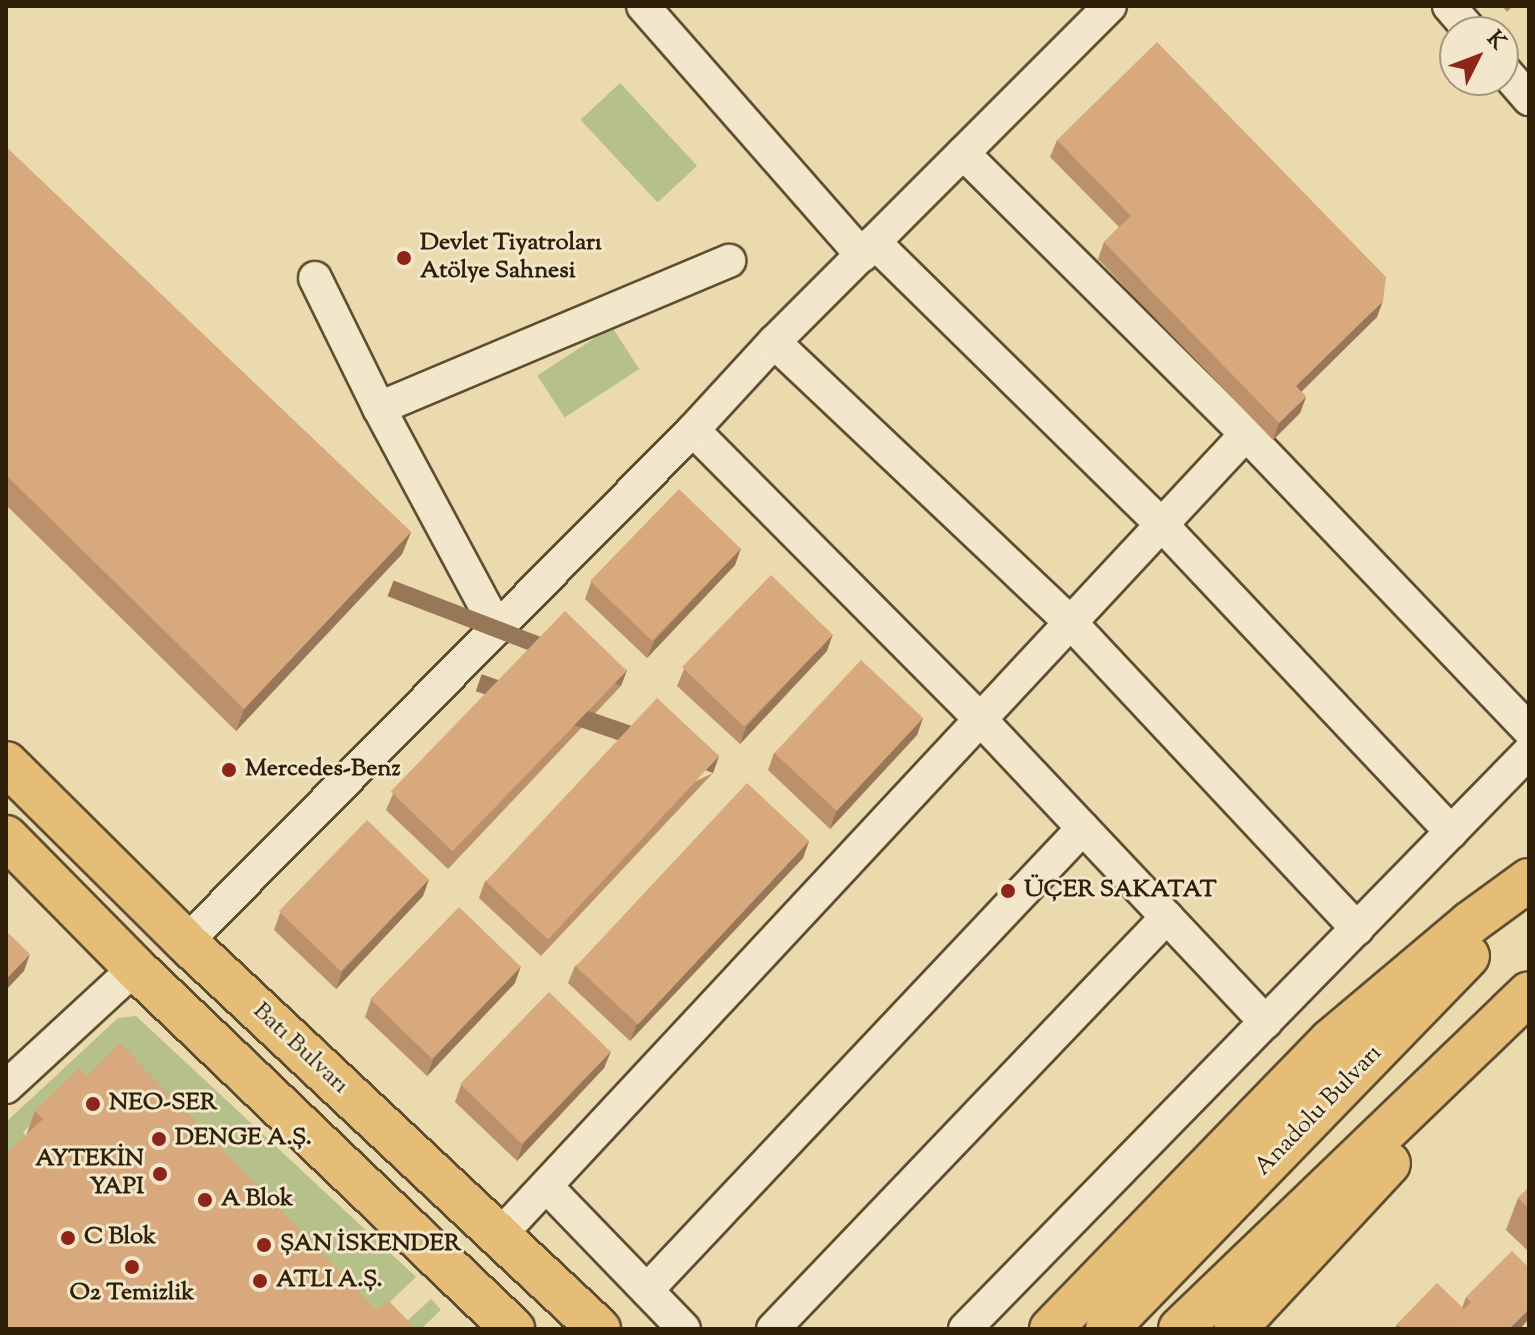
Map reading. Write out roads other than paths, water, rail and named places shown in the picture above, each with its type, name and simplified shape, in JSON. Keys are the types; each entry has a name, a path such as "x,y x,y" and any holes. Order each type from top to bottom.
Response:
{"main road":[{"name":"Batı Bulvarı","path":"6,763 186,942 599,1329"},
{"path":"6,837 135,968 513,1329"},
{"path":"1051,1329 1330,1041 1470,923 1529,880"},
{"name":"Anadolu Bulvarı","path":"1107,1329 1529,891"},
{"path":"1180,1329 1529,993"},
{"path":"1235,1329 1407,1144 1491,1028"}],"street":[{"path":"643,6 868,249 1162,525 1451,832"},
{"path":"186,942 693,430 774,342 1110,6"},
{"path":"963,153 1246,434 1529,730"},
{"path":"379,408 729,261"},
{"path":"315,278 379,408 497,628"},
{"path":"774,342 1071,623 1357,929"},
{"path":"693,430 981,720 1266,1022"},
{"path":"499,1236 1246,434"},
{"path":"965,1329 1529,752"},
{"path":"647,1290 1083,828"},
{"path":"773,1329 1167,917"},
{"path":"6,1087 135,968"},
{"path":"547,1187 684,1329"}],"place":[{"name":"Devlet Tiyatroları Atölye Sahnesi","path":"404,258"},
{"name":"Mercedes-Benz","path":"229,770"},
{"name":"ÜÇER SAKATAT","path":"1008,891"},
{"name":"NEO-SER","path":"93,1104"},
{"name":"DENGE A.Ş.","path":"159,1139"},
{"name":"AYTEKİN YAPI","path":"160,1174"},
{"name":"A Blok","path":"205,1200"},
{"name":"C Blok","path":"68,1238"},
{"name":"ŞAN İSKENDER","path":"264,1245"},
{"name":"O2 Temizlik","path":"132,1267"},
{"name":"ATLI A.Ş.","path":"260,1281"}]}
